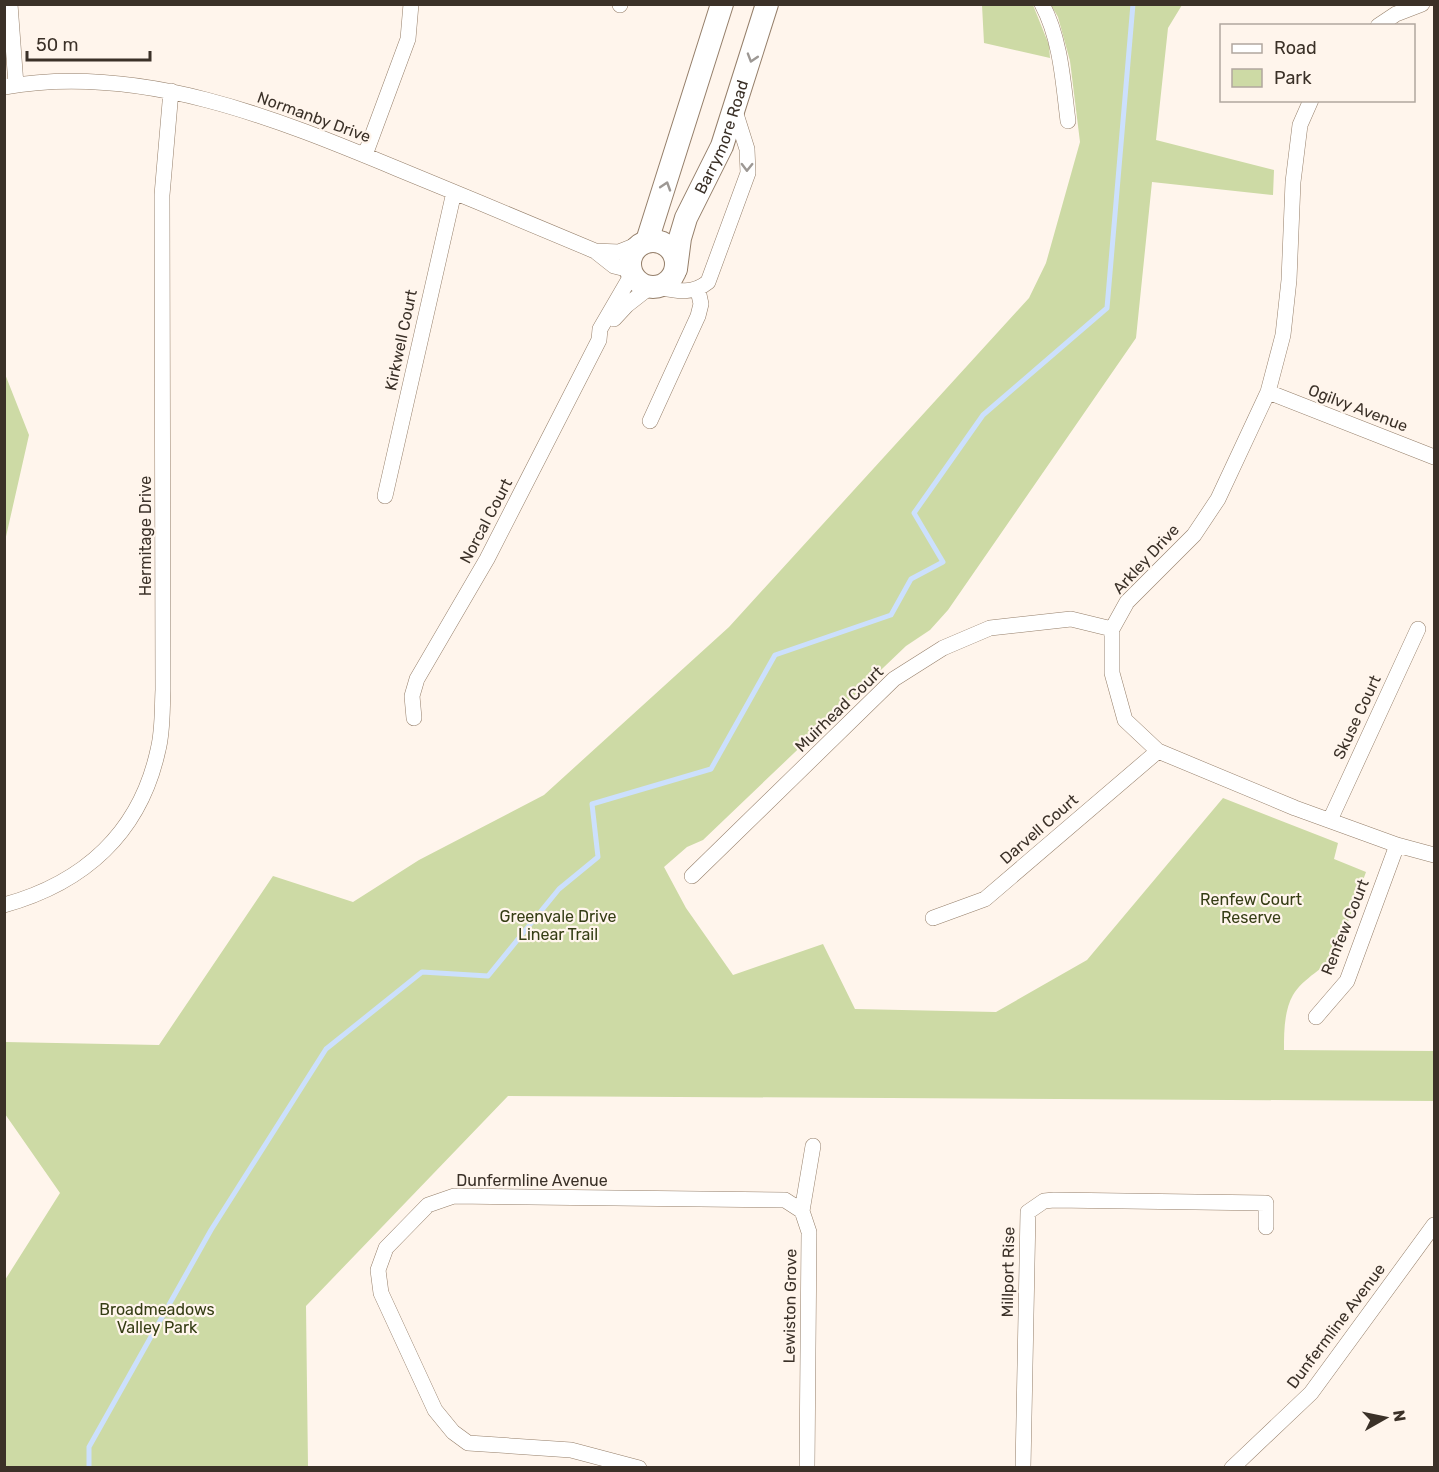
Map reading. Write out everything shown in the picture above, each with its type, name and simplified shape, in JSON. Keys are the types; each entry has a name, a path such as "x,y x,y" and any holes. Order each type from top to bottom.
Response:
{"street":[{"path":"10,4 10,86"},
{"path":"365,155 408,39 411,4"},
{"name":"Barrymore Road","path":"631,272 632,254 645,242 722,4"},
{"name":"Barrymore Road","path":"664,283 691,205 716,161 735,111 767,4"},
{"path":"1042,4 1050,21 1061,65 1068,121"},
{"path":"1381,24 1396,14 1422,4"},
{"name":"Normanby Drive","path":"10,86 64,80 171,92 284,123 595,251 614,266 631,272"},
{"name":"Hermitage Drive","path":"4,905 38,896 70,879 104,853 139,805 159,750 163,690 162,195 171,92"},
{"name":"Arkley Drive","path":"1310,102 1300,124 1293,182 1289,280 1283,335 1268,392 1218,499 1194,535 1127,602 1112,629 1112,673 1125,720 1158,751 1329,820 1397,845 1434,855"},
{"path":"698,290 708,282 748,173 747,149 735,111"},
{"name":"Kirkwell Court","path":"385,496 454,192"},
{"path":"645,242 667,245 675,256 664,283"},
{"name":"Normanby Drive","path":"595,251 619,252 645,242"},
{"path":"631,272 636,280 698,290"},
{"name":"Norcal Court","path":"599,339 600,329 631,272"},
{"name":"Norcal Court","path":"414,718 412,696 417,679 487,559 599,339 627,304 664,283"},
{"path":"650,421 698,316 701,304 698,290"},
{"name":"Ogilvy Avenue","path":"1268,392 1434,458"},
{"name":"Muirhead Court","path":"692,876 894,679 943,648 990,628 1059,620 1071,619 1112,629"},
{"name":"Skuse Court","path":"1329,820 1418,629"},
{"name":"Darvell Court","path":"933,918 985,899 1158,751"},
{"name":"Renfew Court","path":"1316,1017 1347,981 1397,845"},
{"name":"Lewiston Grove","path":"807,1467 809,1232 802,1211 813,1146"},
{"name":"Dunfermline Avenue","path":"639,1467 571,1450 468,1443 453,1432 435,1410 381,1293 378,1270 386,1248 428,1205 454,1196 785,1200 802,1211"},
{"name":"Millport Rise","path":"1023,1467 1028,1212 1044,1201 1054,1200 1269,1198 1266,1227"},
{"name":"Dunfermline Avenue","path":"1232,1467 1311,1393 1434,1225"}],"green space":[{"path":"982,5 1033,5 1049,45 1050,58 984,43"},
{"path":"1051,5 1182,5 1168,28 1156,140 1274,170 1273,195 1152,182 1136,338 948,610 930,630 906,646 703,840 687,847 664,867 686,908 733,975 823,944 855,1009 996,1012 1087,960 1223,798 1338,843 1334,859 1366,872 1337,952 1297,989 1290,1001 1285,1022 1284,1050 1434,1051 1434,1101 508,1096 306,1306 308,1467 5,1467 5,1280 60,1193 5,1114 5,1042 159,1045 273,876 353,902 419,860 544,795 729,627 1029,298 1046,263 1080,142 1070,61 1058,17"},
{"path":"5,374 29,435 5,541"}],"waterway":[{"path":"89,1468 89,1447 211,1230 326,1049 422,972 488,976 559,889 598,857 592,804 711,769 775,655 891,615 911,579 943,562 914,513 983,415 1107,308 1133,4"}],"park label":[{"name":"Renfew Court Reserve","path":"1251,908"},
{"name":"Greenvale Drive Linear Trail","path":"558,925"},
{"name":"Broadmeadows Valley Park","path":"157,1318"}]}
